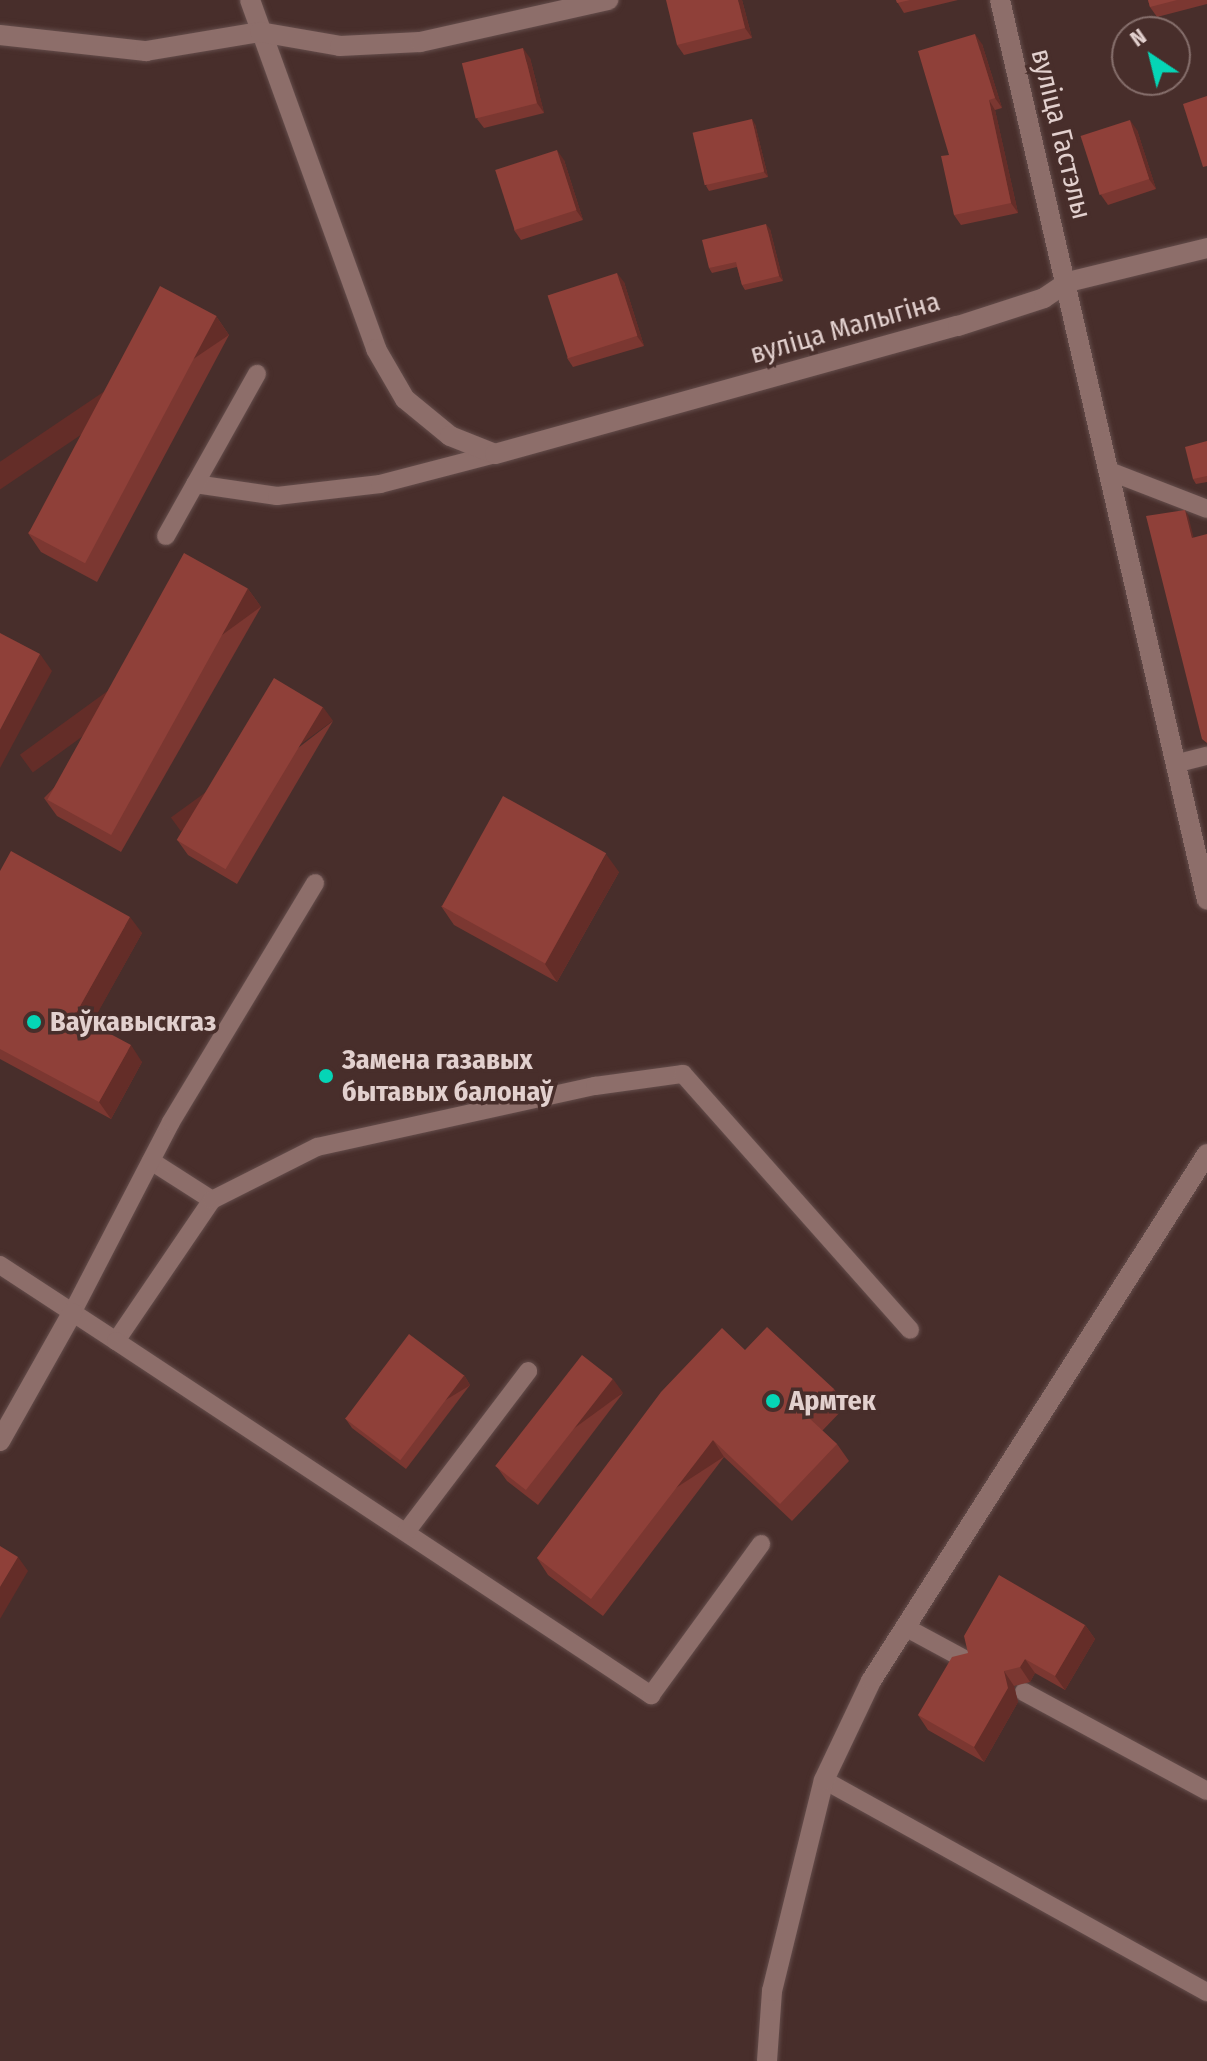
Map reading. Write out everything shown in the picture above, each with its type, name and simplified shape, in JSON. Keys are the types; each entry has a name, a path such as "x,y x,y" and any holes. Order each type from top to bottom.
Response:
{"street":[{"path":"250,0 321,188 376,349 405,399 450,436 495,454"},
{"path":"0,35 146,51 260,32 340,46 420,42 608,0"},
{"name":"вуліца Гастэлы","path":"1000,0 1068,282 1207,900"},
{"name":"вуліца Малыгіна","path":"495,454 958,326 1044,298 1068,282 1207,248"},
{"path":"767,2061 772,1991 824,1780 871,1681 1207,1154"},
{"path":"0,1441 72,1313"}],"lane":[{"path":"166,536 257,374"},
{"path":"195,484 277,496 380,484 495,454"},
{"path":"1109,471 1207,509"},
{"path":"1178,763 1207,756"},
{"path":"72,1313 151,1161 315,883"},
{"path":"116,1341 212,1200 317,1147 595,1086 683,1074 910,1330"},
{"path":"151,1161 212,1200"},
{"path":"0,1265 651,1695 761,1544"},
{"path":"406,1532 528,1371"},
{"path":"905,1627 968,1661"},
{"path":"1024,1692 1207,1791"},
{"path":"824,1780 1207,1992"}],"building":[{"path":"666,0 738,0 745,28 677,45"},
{"path":"1148,0 1177,0 1150,7"},
{"path":"975,34 995,98 989,100 1011,203 954,215 941,156 949,155 918,51"},
{"path":"523,48 537,103 476,119 462,63"},
{"path":"1207,96 1207,166 1203,167 1183,104"},
{"path":"752,119 764,172 705,185 693,133"},
{"path":"1130,120 1149,179 1100,195 1081,136"},
{"path":"557,150 576,210 515,230 495,170"},
{"path":"766,224 779,276 742,285 736,262 709,268 702,240"},
{"path":"617,273 637,336 568,358 548,296"},
{"path":"160,286 217,316 85,563 29,533"},
{"path":"1207,441 1207,476 1193,479 1185,447"},
{"path":"1185,510 1192,538 1207,534 1207,743 1202,739 1146,516"},
{"path":"184,553 248,588 111,835 47,800"},
{"path":"0,633 40,654 0,730"},
{"path":"274,678 323,707 226,869 177,840"},
{"path":"503,796 606,853 545,963 442,906"},
{"path":"11,851 130,917 75,1015 131,1045 99,1102 0,1049 0,871"},
{"path":"767,1327 834,1389 808,1417 837,1444 780,1504 713,1440 591,1599 537,1558 661,1392 722,1328 745,1350"},
{"path":"409,1334 464,1376 400,1460 345,1419"},
{"path":"582,1355 613,1379 526,1490 495,1466"},
{"path":"0,1546 18,1557 0,1587"},
{"path":"999,1575 1085,1625 1055,1676 1025,1659 1020,1667 1004,1671 1008,1688 974,1747 918,1715 952,1657 968,1653 964,1636"}],"place":[{"name":"Ваўкавыскгаз","path":"34,1022"},
{"name":"Замена газавых бытавых балонаў","path":"326,1076"},
{"name":"Армтек","path":"773,1401"}]}
